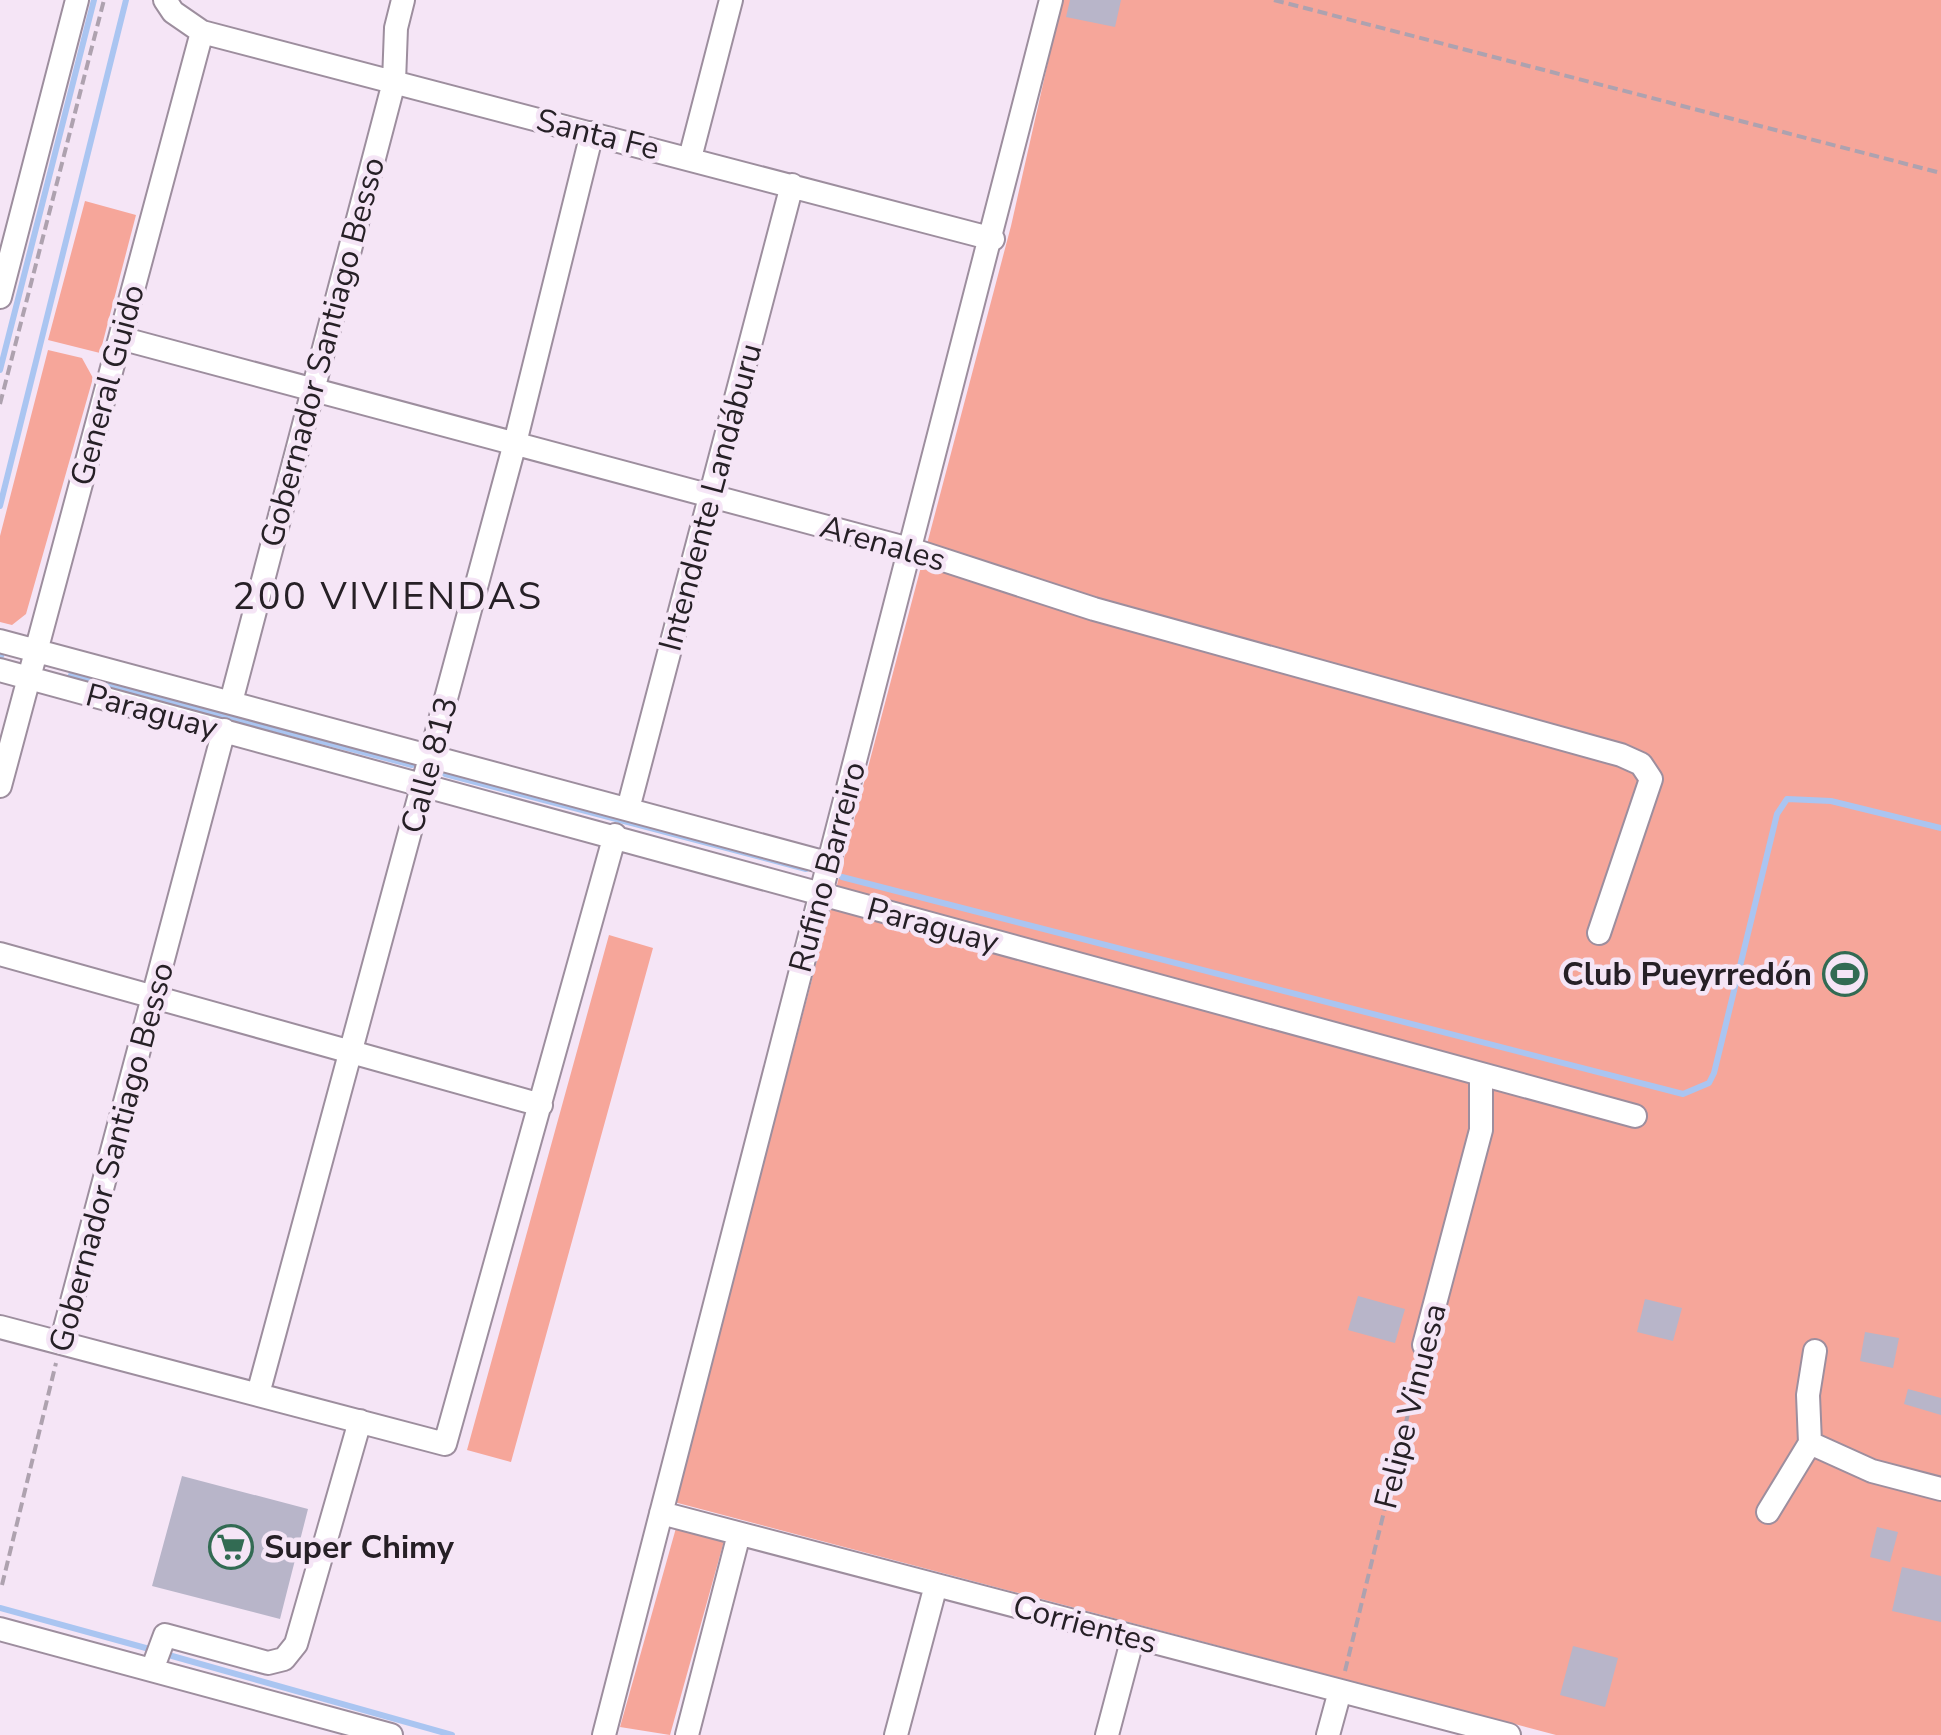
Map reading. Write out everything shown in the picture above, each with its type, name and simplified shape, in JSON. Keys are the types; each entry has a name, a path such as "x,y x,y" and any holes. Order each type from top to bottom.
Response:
{"street":[{"path":"0,297 77,0"},
{"path":"165,0 172,12 202,32"},
{"name":"Gobernador Santiago Besso","path":"231,702 310,388 394,82 396,28 404,0"},
{"path":"690,158 731,0"},
{"name":"Rufino Barreiro","path":"604,1735 826,863 913,550 1052,0"},
{"name":"Santa Fe","path":"202,32 993,239"},
{"name":"General Guido","path":"0,786 202,32"},
{"name":"Calle 813","path":"258,1394 516,443 592,133"},
{"name":"Intendente Landáburu","path":"628,809 792,184"},
{"name":"Arenales","path":"120,338 913,550 1094,610 1641,764 1651,779 1646,805 1599,934"},
{"name":"Paraguay","path":"0,640 826,863"},
{"name":"Paraguay","path":"0,670 1635,1116"},
{"name":"Gobernador Santiago Besso","path":"61,1344 224,730"},
{"path":"0,1327 445,1444 615,835"},
{"path":"0,954 541,1106"},
{"name":"Felipe Vinuesa","path":"1424,1346 1481,1130 1481,1076"},
{"path":"1768,1512 1810,1443 1808,1395 1815,1351"},
{"path":"152,1670 165,1636 268,1663 284,1659 296,1644 360,1421"},
{"path":"1810,1443 1872,1471 1941,1489"},
{"name":"Corrientes","path":"661,1513 1508,1735"},
{"path":"687,1735 739,1534"},
{"path":"896,1735 936,1585"},
{"path":"0,1629 392,1735"},
{"path":"1108,1735 1134,1637"},
{"path":"1328,1735 1340,1691"}],"path":[{"path":"0,404 104,0"},
{"path":"1274,0 1941,174"},
{"name":"Gobernador Santiago Besso","path":"2,1584 61,1344"},
{"name":"Felipe Vinuesa","path":"1340,1691 1424,1346"}],"shaded area":[{"path":"1062,0 1941,0 1941,1735 1556,1735 674,1502 1011,226"},
{"path":"85,201 136,215 100,353 48,340"},
{"path":"48,350 82,358 93,378 26,614 12,625 0,622 0,536"},
{"path":"609,935 653,948 511,1462 467,1450"},
{"path":"676,1528 724,1541 670,1735 620,1727"}],"building":[{"path":"1070,0 1121,0 1115,27 1066,17"},
{"path":"1358,1296 1405,1309 1395,1343 1348,1330"},
{"path":"1645,1299 1682,1308 1673,1341 1637,1332"},
{"path":"1865,1332 1899,1338 1893,1368 1860,1361"},
{"path":"1908,1389 1941,1398 1941,1415 1904,1404"},
{"name":"Super Chimy","path":"182,1476 308,1509 280,1619 152,1586"},
{"path":"1877,1527 1898,1532 1890,1562 1870,1557"},
{"path":"1902,1567 1941,1576 1941,1622 1892,1611"},
{"path":"1573,1646 1618,1658 1605,1707 1560,1695"}],"waterway":[{"path":"0,370 94,0"},
{"path":"0,506 126,0"},
{"path":"71,675 412,765"},
{"path":"445,774 806,869"},
{"path":"842,877 1683,1094 1709,1083 1714,1073 1777,814 1787,799 1831,801 1941,828"},
{"path":"0,1608 153,1650"},
{"path":"165,1654 452,1735"}],"place":[{"name":"Club Pueyrredón","path":"1845,974"},
{"name":"Super Chimy","path":"231,1547"}],"district":[{"name":"200 VIVIENDAS","path":"388,596"}]}
